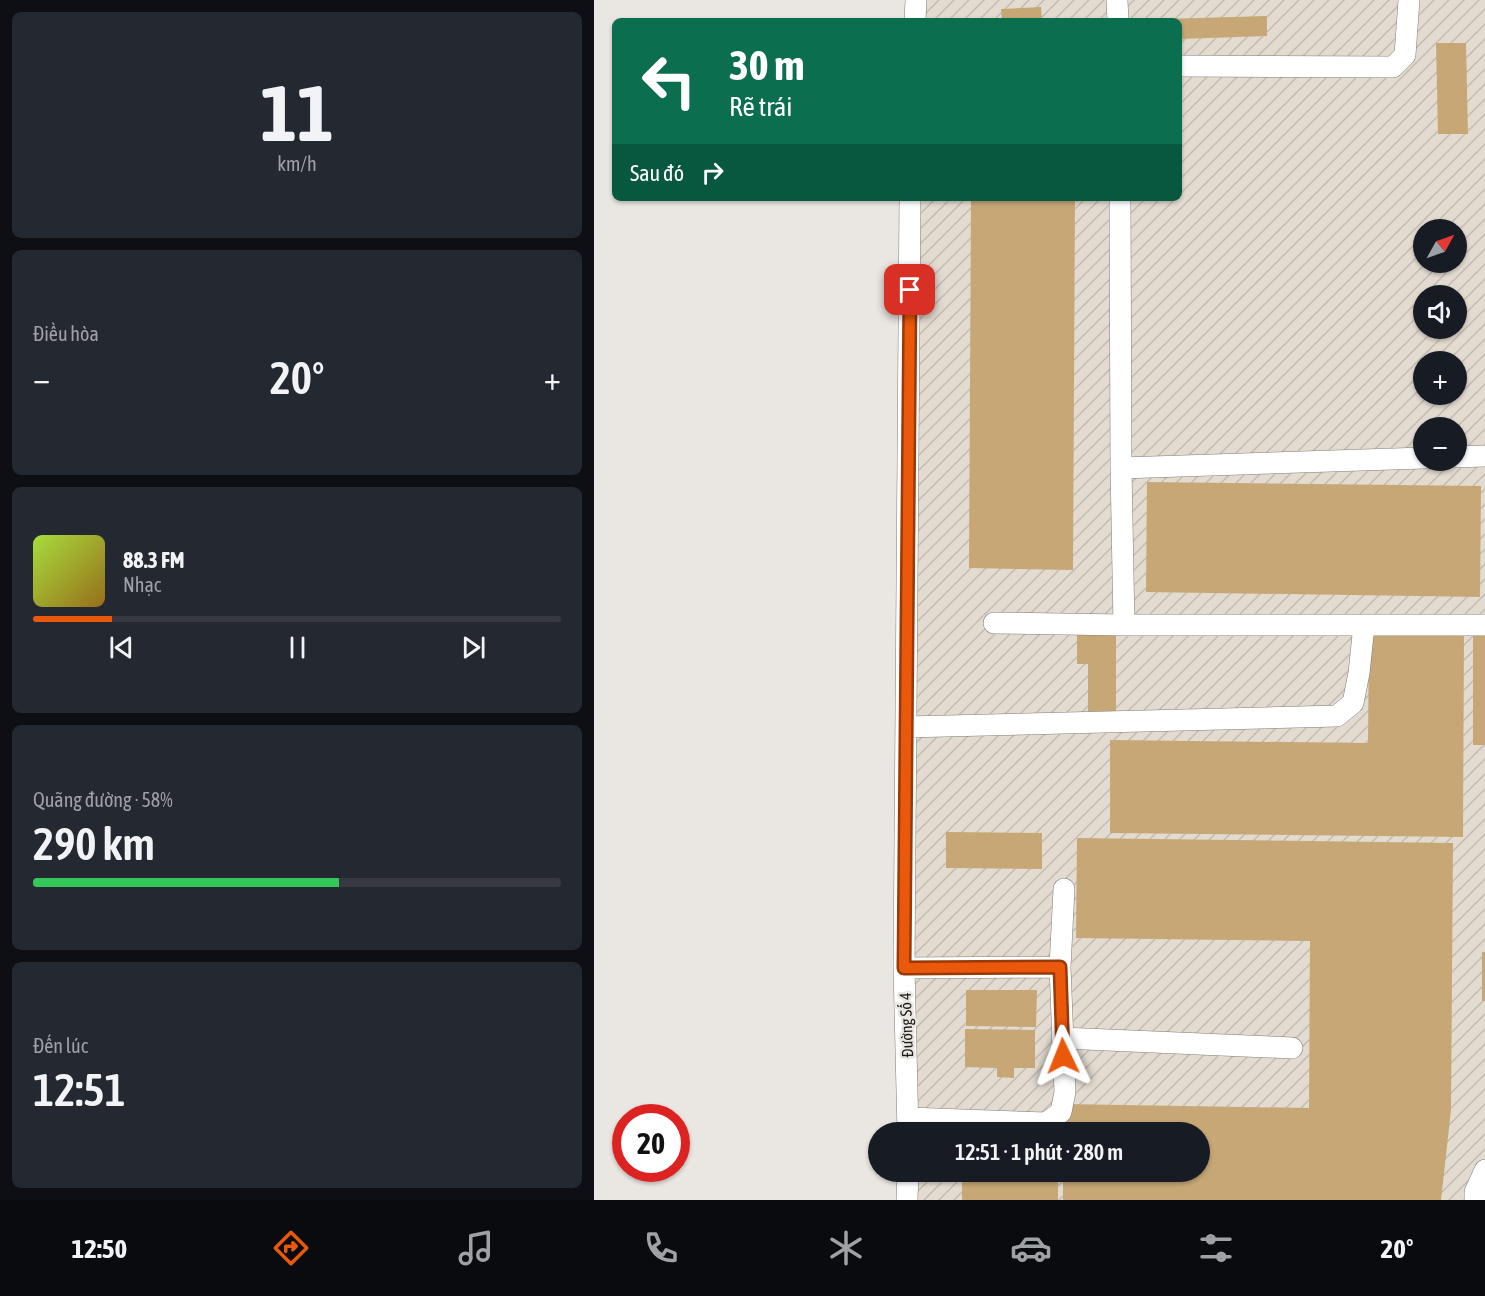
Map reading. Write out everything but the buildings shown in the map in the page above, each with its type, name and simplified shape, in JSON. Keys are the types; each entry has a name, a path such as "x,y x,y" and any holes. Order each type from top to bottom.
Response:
{"street":[{"path":"915,18 916,0"},
{"path":"1117,0 1118,18"},
{"path":"1182,66 1393,67 1405,55 1409,0"},
{"name":"Đường Số 4","path":"908,1122 904,968 910,201"},
{"path":"1120,201 1124,626"},
{"path":"1467,457 1485,456"},
{"path":"1121,468 1413,458"},
{"path":"994,623 1124,626 1485,625"},
{"path":"906,727 1337,716 1353,704 1364,626"},
{"path":"1047,1122 1061,1112 1065,1092 1060,967 1064,889"},
{"path":"904,968 1060,967"},
{"path":"1062,1038 1292,1048"},
{"path":"1475,1200 1475,1192 1485,1170"},
{"path":"907,1200 908,1182"}],"shaded area":[{"path":"919,0 1485,0 1485,1200 908,1200 908,1182 1210,1182 1210,1122 908,1122 915,201 1182,201 1182,18 918,18"}],"route":[{"path":"910,290 904,968 1060,967 1063,1056"}]}
